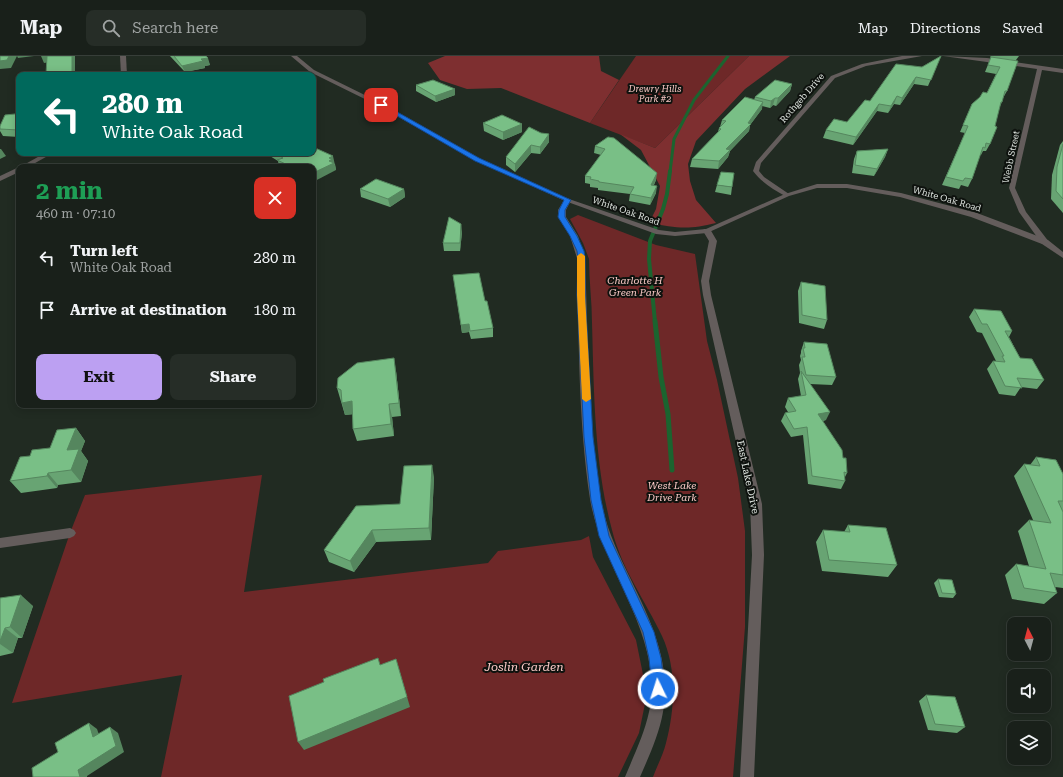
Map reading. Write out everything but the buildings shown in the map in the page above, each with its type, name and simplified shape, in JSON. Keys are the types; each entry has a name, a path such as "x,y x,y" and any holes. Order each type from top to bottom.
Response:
{"street":[{"path":"123,56 124,72"},
{"name":"White Oak Road","path":"294,56 314,72"},
{"name":"Rothgeb Drive","path":"787,195 762,178 756,171 758,163 833,77 846,70 863,65 893,58 920,56"},
{"path":"946,56 987,60 1063,71"},
{"name":"Webb Street","path":"1040,68 1012,188 1023,212 1045,242"},
{"name":"White Oak Road","path":"316,73 381,105 470,156 567,200 659,232 690,234 706,231 787,195 817,186 847,186 901,196 974,215 1045,242 1063,256"},
{"path":"29,164 44,156"},
{"path":"0,179 16,171"},
{"path":"567,200 562,210 562,217 574,236 581,258 582,324 588,437 598,512 604,536 648,632 659,680 657,712 652,730 632,777"},
{"name":"East Lake Drive","path":"706,231 713,241 705,281 707,295 756,504 758,528 747,777"},
{"path":"0,543 70,533"}],"green space":[{"name":"Drewry Hills Park #2","path":"636,56 749,56 655,148 590,123"},
{"name":"West Lake Drive Park","path":"578,215 656,245 695,254 707,341 738,478 745,531 745,627 733,777 653,777 663,752 669,730 673,703 672,675 667,648 662,636 634,584 616,545 606,505 598,453 596,427 589,259 583,243 570,219"},
{"name":"Joslin Garden","path":"262,475 244,592 488,563 498,551 581,540 589,536 593,557 636,640 647,694 639,733 618,777 161,777 182,675 12,703 70,533 85,495"}],"shaded area":[{"path":"445,56 599,56 601,71 619,80 590,123 501,88 467,89 440,80 428,63"},
{"path":"749,56 790,56 745,89 696,141 688,164 690,181 696,200 716,223 698,227 682,228 649,223 656,209 660,186 641,150 620,134 655,148"}],"waterway":[{"path":"670,172 674,139 694,100 728,56"},
{"path":"655,322 649,259 650,241 663,209 667,194 670,171"},
{"path":"655,321 661,377 668,414 672,470"}],"slow traffic":[{"path":"581,256 581,295 586,399"}],"route":[{"path":"381,105 457,149 495,168 567,200 561,213 565,225 574,236 581,258 581,295 588,437 599,518 604,536 648,632 659,680 658,689"}],"park label":[{"name":"Charlotte H Green Park","path":"635,286"}]}
